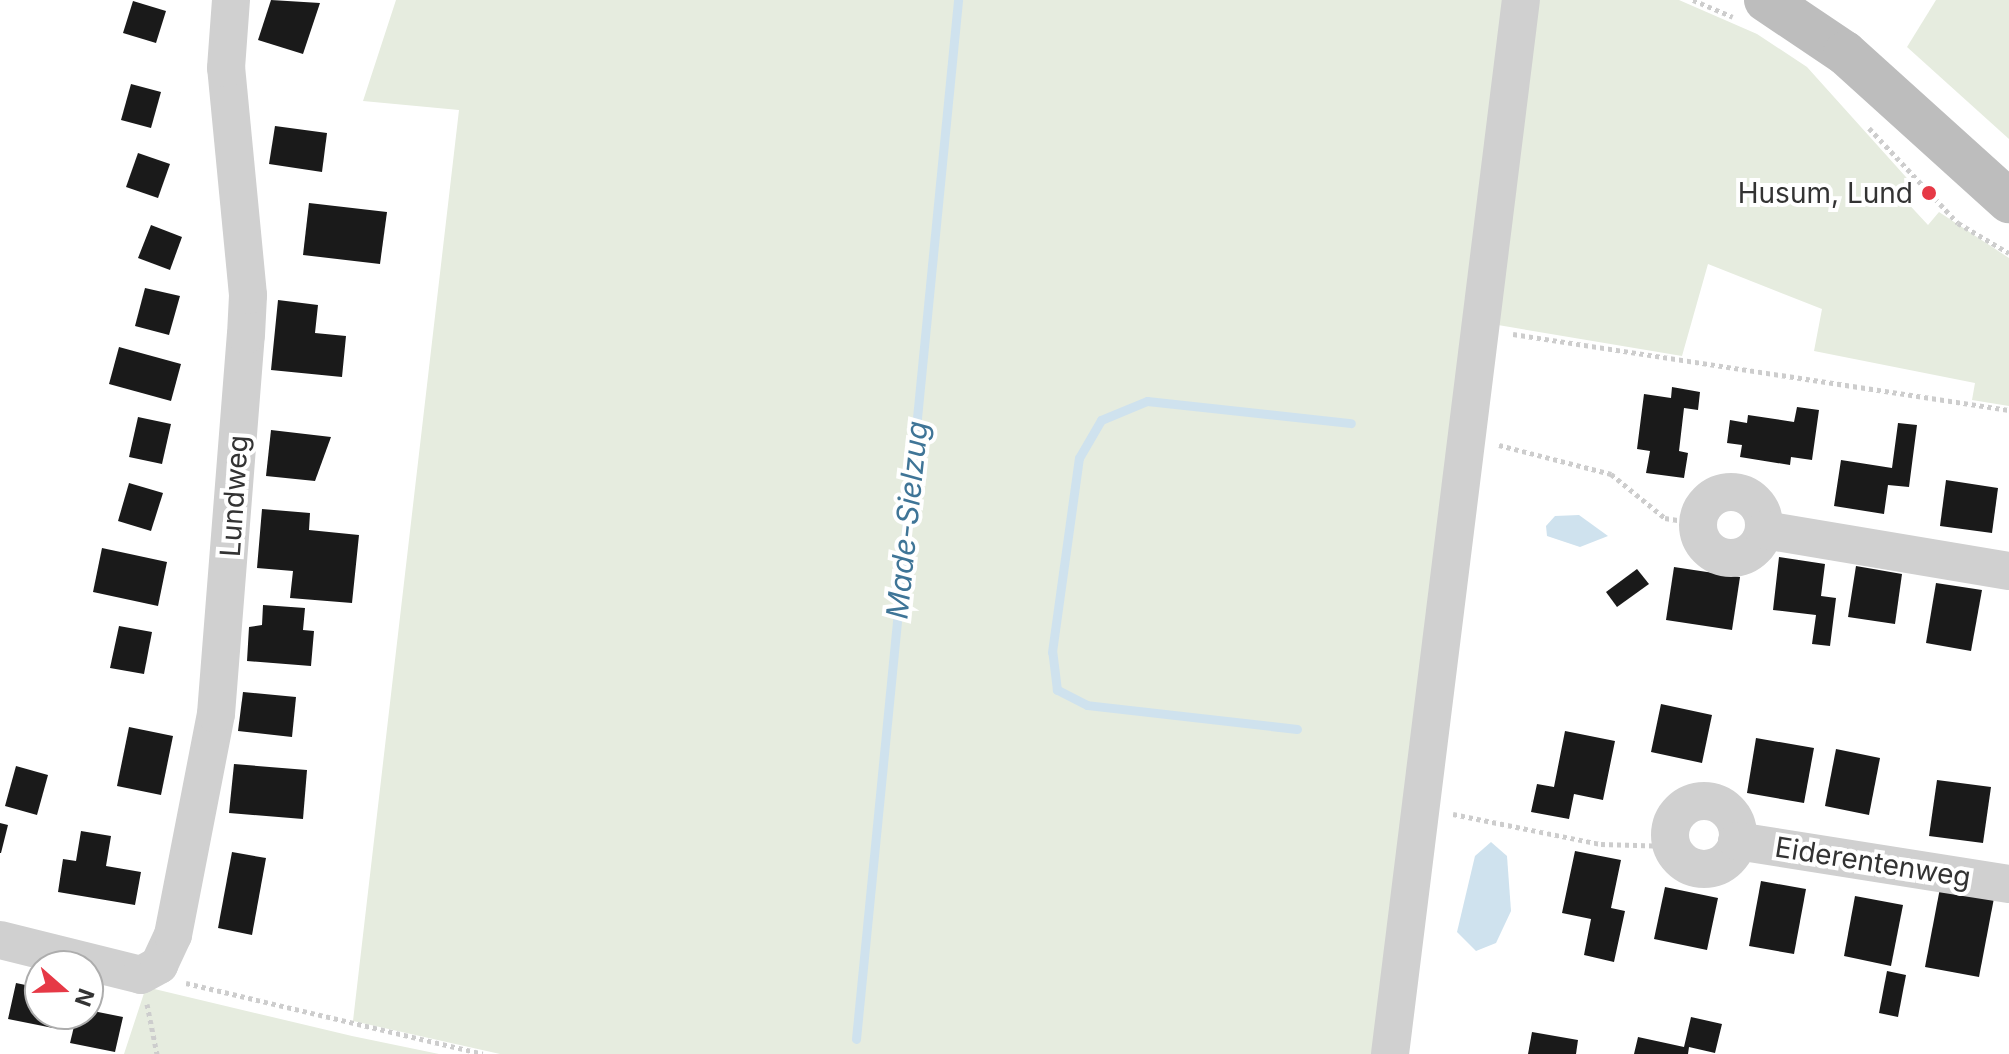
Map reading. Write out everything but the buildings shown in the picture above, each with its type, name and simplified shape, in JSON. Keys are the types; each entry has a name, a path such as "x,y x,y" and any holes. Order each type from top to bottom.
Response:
{"main road":[{"path":"1755,11 1845,53 2009,201"}],"street":[{"name":"Lundweg","path":"150,970 173,935 216,714 225,630 248,295 226,68 231,0"},
{"path":"1390,1054 1521,0"},
{"path":"1698,523 1708,549 1727,559 1748,554 1764,530 2009,571"},
{"name":"Eiderentenweg","path":"1697,801 1730,812 1737,841 1724,863 1704,870 1683,863 1671,846 1676,813 1697,801"},
{"name":"Eiderentenweg","path":"1737,841 2009,884"},
{"path":"0,940 150,970"}],"path":[{"path":"1693,0 1755,11"},
{"path":"1862,121 1958,223 2009,253"},
{"path":"1480,329 2009,410"},
{"path":"1466,438 1611,474 1665,518 1698,523"},
{"path":"1420,809 1601,844 1671,846"},
{"path":"157,1054 150,970 176,980 483,1054"}],"shaded area":[{"path":"396,0 1512,0 1379,1054 500,1054 353,1021 459,110 363,101"},
{"path":"1530,0 1679,0 1757,34 1807,67 1914,186 1903,198 1928,225 1939,212 2009,258 2009,406 1972,400 1975,383 1814,351 1822,309 1708,264 1682,356 1498,325"},
{"path":"1936,0 2009,0 2009,139 1907,47"},
{"path":"146,987 352,1036 439,1054 124,1054"}],"water":[{"path":"1579,515 1608,536 1580,547 1547,536 1546,526 1555,516"},
{"path":"1491,842 1507,856 1511,911 1496,943 1476,951 1457,932 1475,856"}],"waterway":[{"name":"Made-Sielzug","path":"856,1039 958,0"},
{"path":"1297,729 1087,705 1057,690 1052,652 1079,458 1101,420 1147,401 1351,423"}],"place":[{"name":"Husum, Lund","path":"1929,193"}]}
